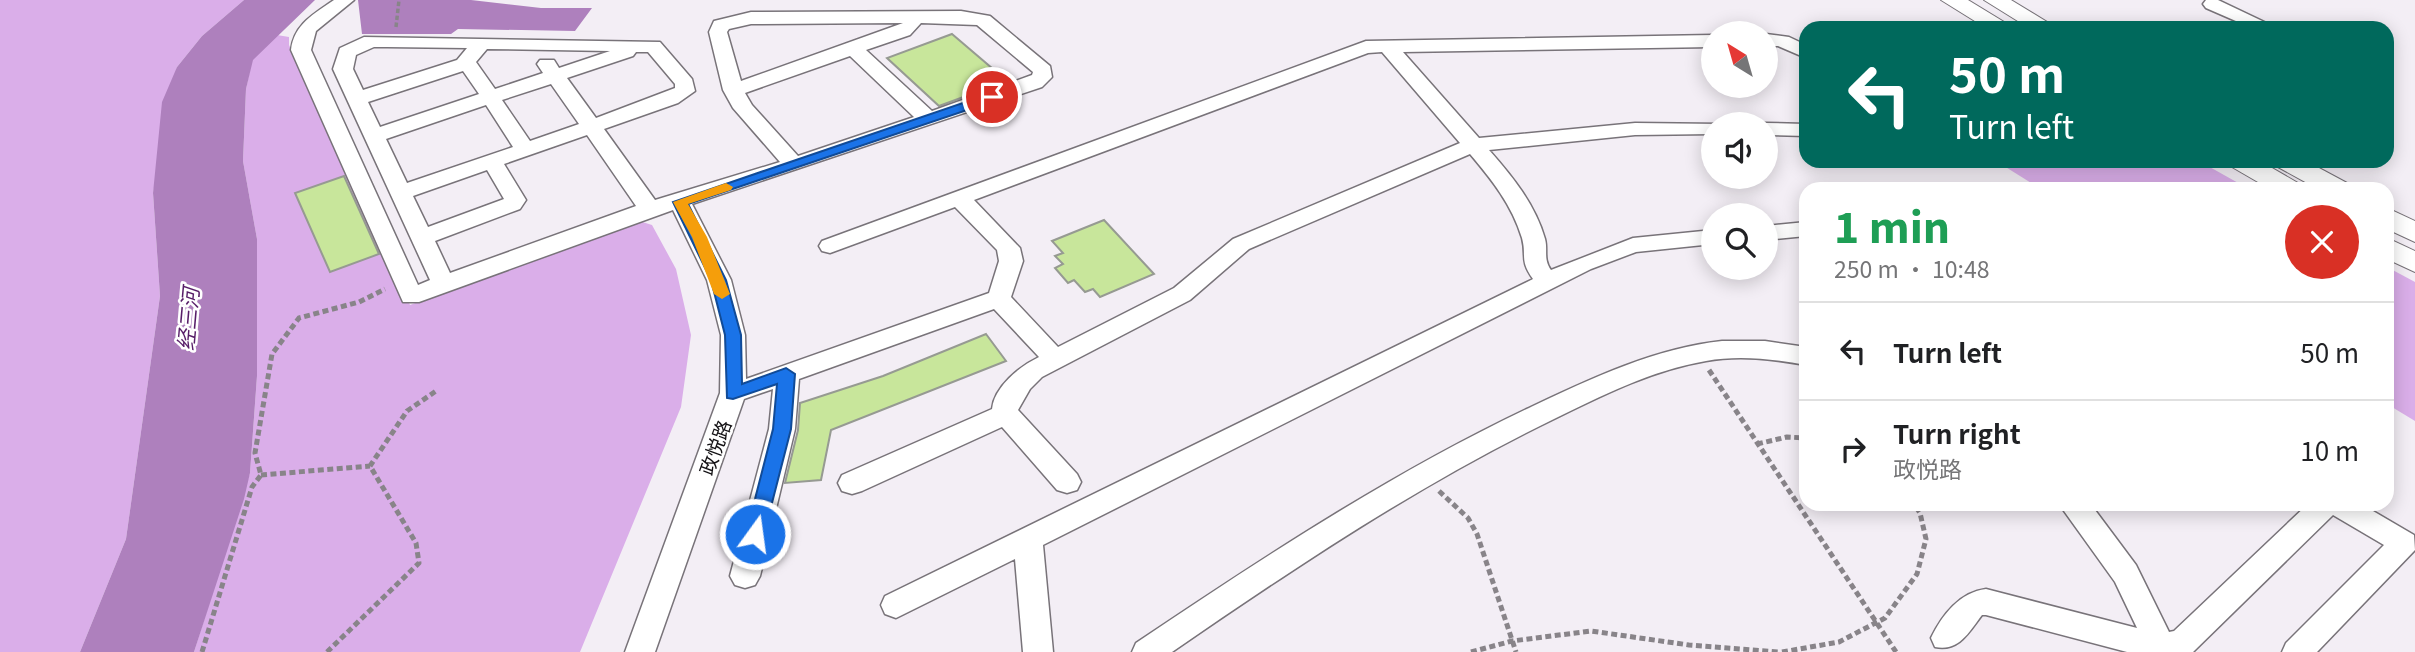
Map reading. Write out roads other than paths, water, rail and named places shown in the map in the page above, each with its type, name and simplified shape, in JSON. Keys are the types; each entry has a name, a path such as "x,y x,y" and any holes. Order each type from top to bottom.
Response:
{"main road":[{"path":"1952,0 1990,21"},
{"path":"1995,0 2033,21"},
{"path":"2253,168 2277,182"},
{"path":"2300,168 2325,182"},
{"path":"2394,221 2415,233"},
{"path":"2394,251 2415,263"}],"street":[{"path":"345,0 308,26 300,36 301,50 411,296 650,210 794,165 1035,83 1042,77 1043,70 983,20 914,17 732,20 721,25 718,32 733,90 743,108 794,165"},
{"path":"2212,5 2251,21"},
{"path":"733,90 903,31 911,26 914,17"},
{"path":"400,193 590,128 685,92 685,83 653,46 371,41 348,52 343,69 400,193 439,275"},
{"path":"830,246 1353,51 1386,45 1701,41"},
{"path":"1778,41 1799,48"},
{"path":"357,99 467,62 481,44"},
{"path":"534,45 650,210"},
{"path":"1386,45 1476,145 1518,201 1534,240 1534,263 1547,282"},
{"path":"374,136 645,46"},
{"path":"853,48 928,119"},
{"path":"467,62 526,150"},
{"path":"1067,482 1006,414 1004,406 1021,382 1054,359 1182,293 1241,244 1476,145 1635,129 1701,128"},
{"path":"1778,130 1799,130"},
{"path":"421,237 512,204 515,200 492,161"},
{"path":"958,197 1008,248 1011,261 999,298"},
{"name":"政悦路","path":"640,652 733,393 733,335 719,280 680,202"},
{"path":"1778,232 1799,230"},
{"path":"896,604 1547,282 1625,247 1701,238"},
{"path":"999,298 1012,317 1043,343 1054,359"},
{"path":"733,393 999,298"},
{"path":"1147,652 1289,556 1423,475 1489,439 1603,385 1656,364 1698,353 1751,349 1799,355"},
{"path":"744,576 782,429 786,374"},
{"path":"852,483 1006,414"},
{"path":"2080,511 2132,583 2158,650"},
{"path":"1946,638 1974,603 1986,602 2158,650 2182,643 2319,511"},
{"path":"2297,652 2410,537 2353,511"},
{"path":"1028,540 1038,652"}],"water":[{"name":"经三河","path":"244,0 315,0 253,60 246,89 243,161 257,239 257,376 250,473 244,499 194,652 80,652 126,539 160,296 153,193 162,102 177,67 202,36"},
{"path":"358,0 471,0 541,8 592,8 575,31 458,29 451,34 362,34"}]}
